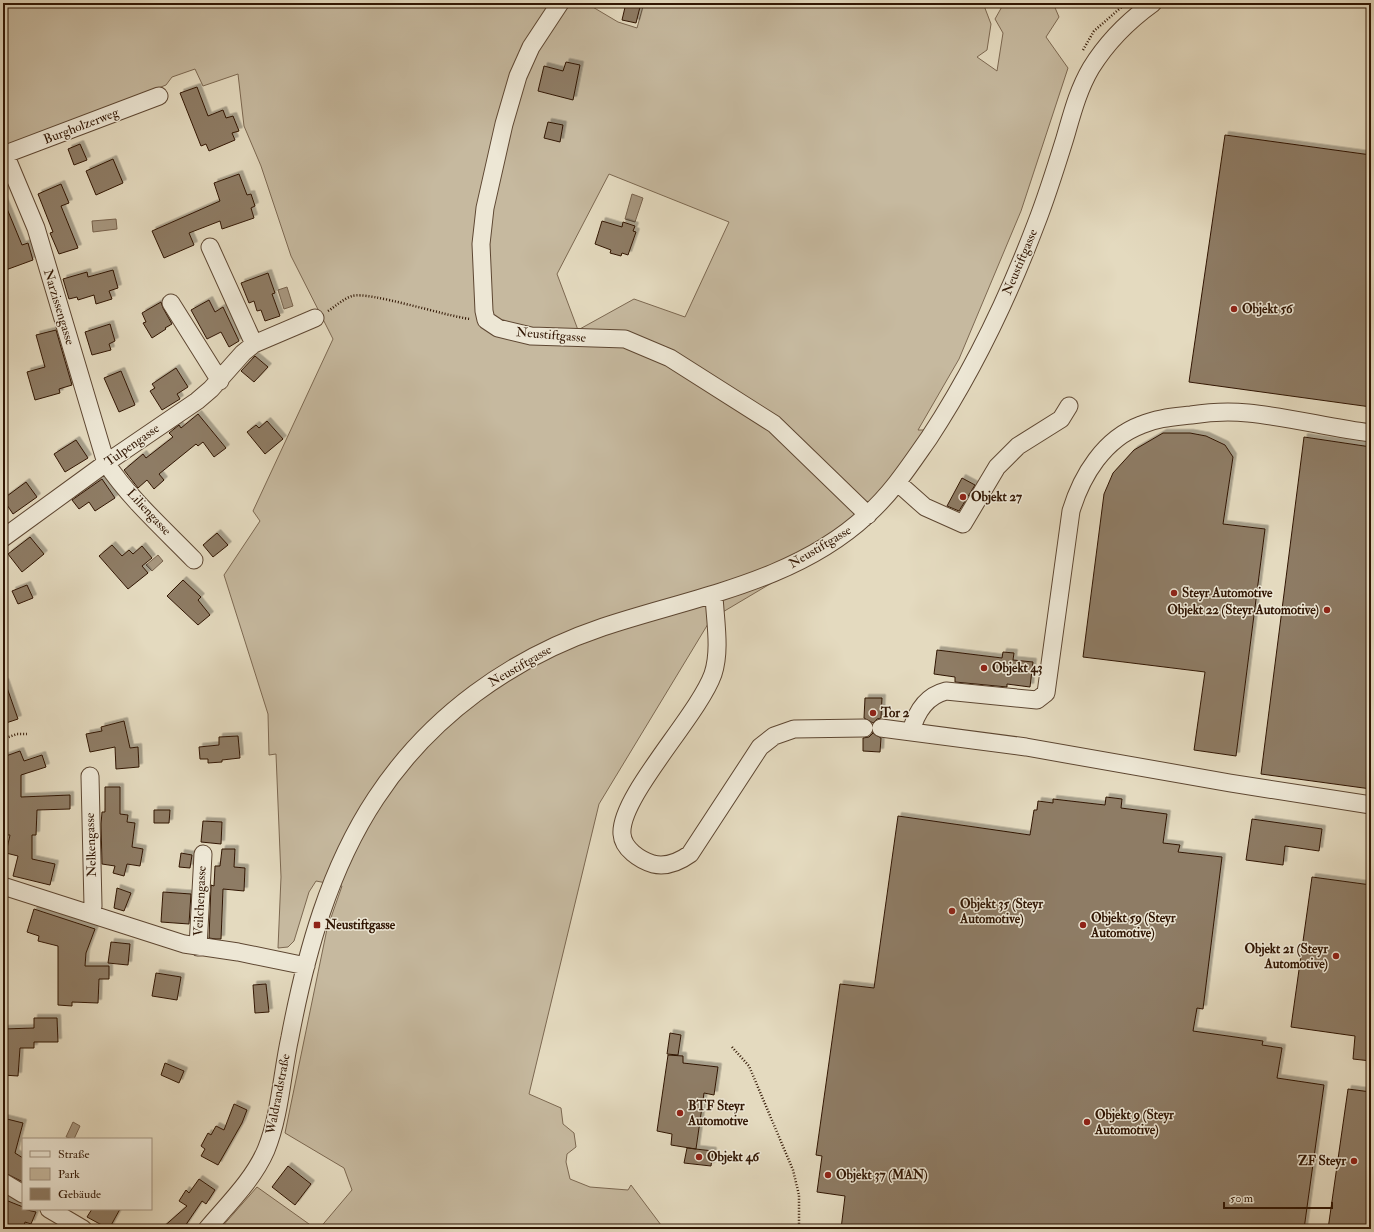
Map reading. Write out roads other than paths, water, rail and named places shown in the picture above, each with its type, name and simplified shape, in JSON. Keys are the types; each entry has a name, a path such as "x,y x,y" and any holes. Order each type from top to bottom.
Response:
{"street":[{"name":"Neustiftgasse","path":"560,3 531,47 518,76 500,139 484,208 481,244 484,311 486,320 498,328 531,336 625,339 670,358 774,424 868,515"},
{"name":"Neustiftgasse","path":"306,966 324,902 350,842 377,797 397,770 418,744 449,715 498,677 524,661 553,647 603,627 714,595 766,576 816,552 848,531 868,515 898,483 958,390 1008,292 1042,207 1076,102 1091,68 1107,45 1122,29 1153,3"},
{"name":"Burgholzerweg","path":"4,155 159,96"},
{"name":"Narzissengasse","path":"4,155 36,228 106,463"},
{"path":"210,247 254,344"},
{"path":"171,303 220,381"},
{"name":"Tulpengasse","path":"3,538 106,463 197,401 220,381 243,353 254,344 315,318"},
{"path":"898,483 925,507 963,524 997,467 1018,446 1061,419 1069,406"},
{"path":"911,732 914,720 919,711 927,700 936,693 954,691 1037,700 1046,693 1071,511 1077,491 1088,471 1105,449 1120,436 1141,425 1167,418 1227,411 1256,414 1371,433"},
{"name":"Liliengasse","path":"106,463 113,473 155,520 194,560"},
{"path":"714,595 717,659 712,675 692,712 653,768 630,805 622,828 622,835 625,844 632,852 645,861 659,865 681,860 690,854 760,747 774,736 794,729 864,728"},
{"path":"881,728 1026,747 1230,783 1371,805"},
{"name":"Nelkengasse","path":"90,776 93,906 91,913"},
{"name":"Veilchengasse","path":"198,947 203,854"},
{"path":"3,886 198,947 238,952 306,966"},
{"name":"Waldrandstraße","path":"207,1229 248,1181 267,1147 275,1121 293,1018 306,966"},
{"path":"3,1182 22,1193"},
{"path":"51,1210 83,1229"}],"place":[{"name":"Objekt 56","path":"1234,309"},
{"name":"Objekt 27","path":"963,497"},
{"name":"Steyr Automotive","path":"1174,593"},
{"name":"Objekt 22 (Steyr Automotive)","path":"1327,610"},
{"name":"Objekt 43","path":"984,668"},
{"name":"Tor 2","path":"873,713"},
{"name":"Objekt 35 (Steyr Automotive)","path":"952,911"},
{"name":"Neustiftgasse","path":"317,925"},
{"name":"Objekt 59 (Steyr Automotive)","path":"1083,925"},
{"name":"Objekt 21 (Steyr Automotive)","path":"1336,956"},
{"name":"BTF Steyr Automotive","path":"680,1113"},
{"name":"Objekt 9 (Steyr Automotive)","path":"1087,1122"},
{"name":"Objekt 46","path":"699,1157"},
{"name":"ZF Steyr","path":"1354,1161"},
{"name":"Objekt 37 (MAN)","path":"828,1175"}]}
